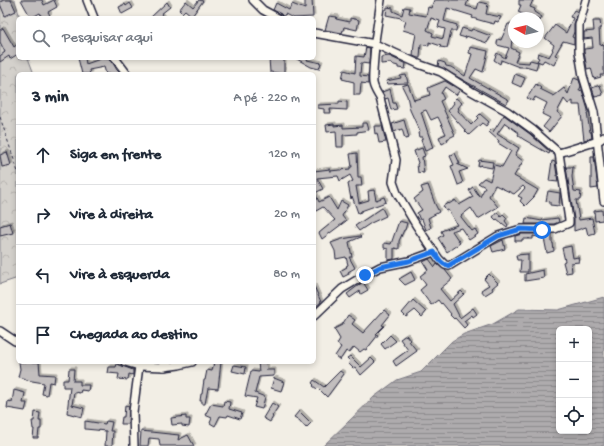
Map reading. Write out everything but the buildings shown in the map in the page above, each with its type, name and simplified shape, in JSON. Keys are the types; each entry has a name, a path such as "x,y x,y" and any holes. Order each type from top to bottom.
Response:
{"street":[{"path":"87,0 93,16"},
{"path":"254,0 263,10 274,16"},
{"path":"316,33 375,44 421,65 441,72 507,111 533,130 559,153 569,220 568,223 555,229 521,229 498,236 448,266 439,259 397,193 393,182 396,160 380,98 375,90 373,82 375,44 381,0"},
{"path":"586,0 579,25 579,52 583,76 601,139 604,201"},
{"path":"116,60 126,72"},
{"path":"559,153 601,139"},
{"path":"316,314 342,289 380,267 409,261 434,252"},
{"path":"0,331 16,341"},
{"path":"132,364 139,366 183,364"},
{"path":"134,446 133,412 139,366"}],"path":[{"path":"0,117 16,166"}],"green space":[{"path":"0,0 15,0 19,16 16,16 16,60 29,60 33,72 16,72 16,279 0,284"}],"shaded area":[{"path":"604,297 604,446 323,446 374,397 397,380 421,372 452,341 464,334 493,324 519,309 558,310"}],"route":[{"path":"365,275 380,267 409,261 434,252 445,265 448,266 498,236 521,229 542,230"}]}
